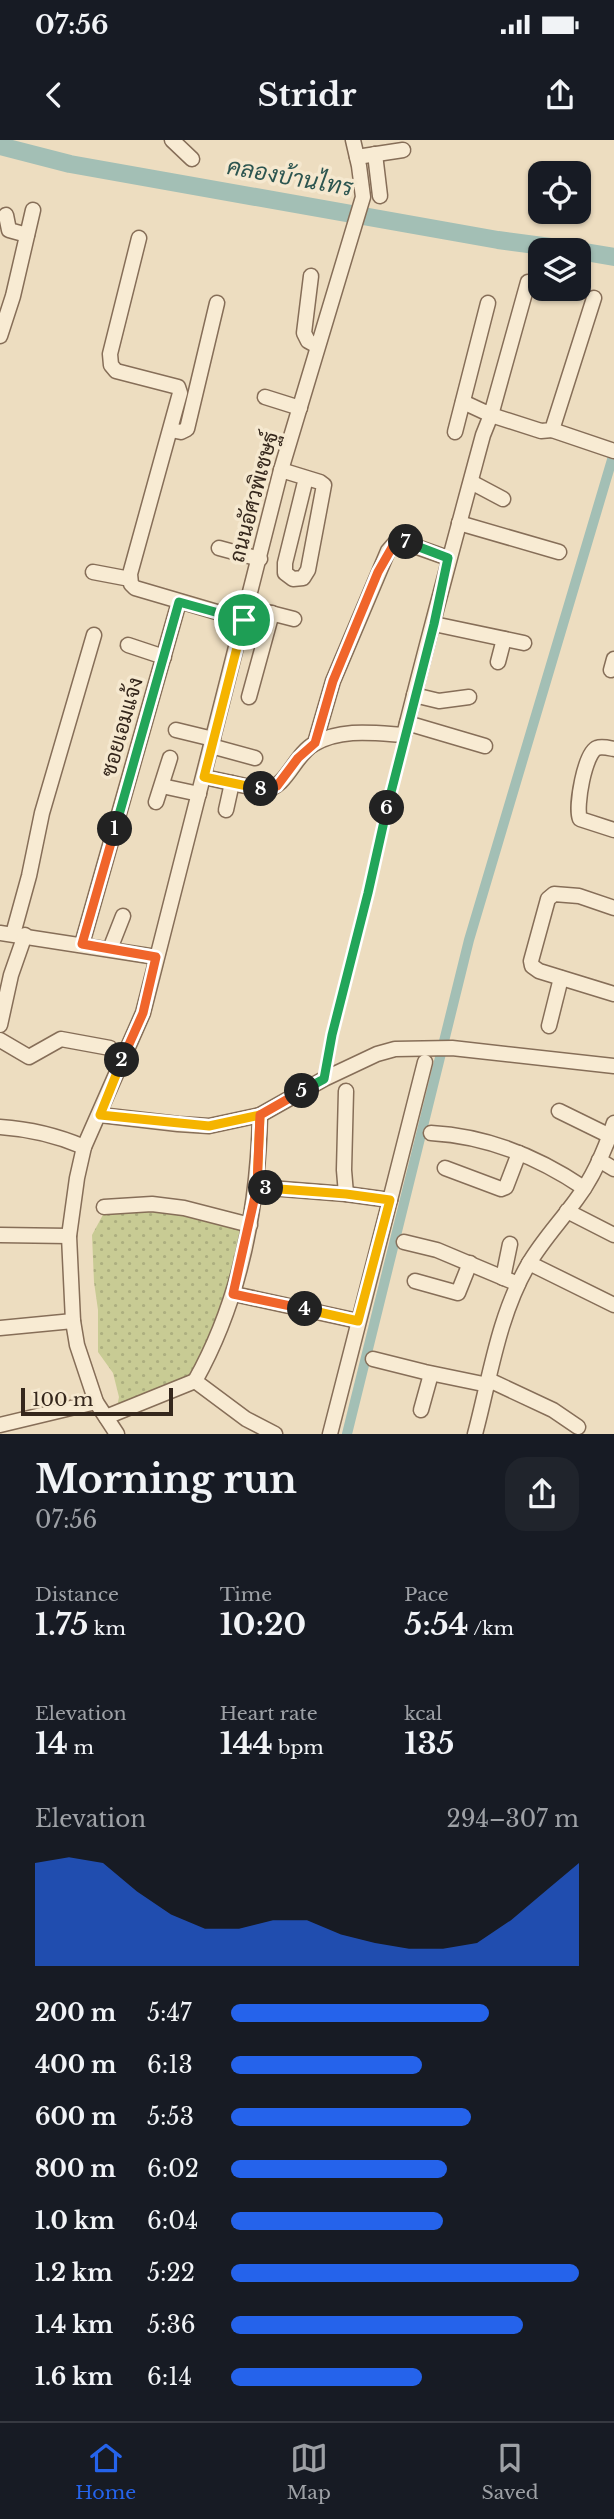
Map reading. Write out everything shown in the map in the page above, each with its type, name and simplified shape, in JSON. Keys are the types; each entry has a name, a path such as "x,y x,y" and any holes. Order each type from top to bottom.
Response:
{"street":[{"path":"172,140 192,159"},
{"name":"ถนนอัศวพิเชษฐ์","path":"117,1434 96,1402 77,1345 73,1321 69,1236 77,1178 84,1147 138,1025 147,997 281,470 363,197 353,140"},
{"path":"357,158 403,150"},
{"path":"375,155 380,196"},
{"path":"0,336 3,315 33,210"},
{"path":"6,215 9,230 27,234"},
{"path":"139,238 110,354 111,365 116,371 178,387 180,393 130,574 131,579 135,588 179,602 245,613 271,613 294,619"},
{"path":"311,276 304,333 308,341 317,346"},
{"path":"406,729 434,624 448,558 528,282"},
{"path":"552,430 594,298"},
{"path":"171,430 181,432 187,429 217,303"},
{"path":"455,432 488,303"},
{"path":"265,397 299,408"},
{"path":"463,402 491,415 541,431 552,430 609,450"},
{"path":"281,470 320,482 324,485 308,570 303,578 293,579 285,573 285,563 306,478"},
{"path":"471,482 503,499"},
{"path":"459,523 559,552"},
{"path":"315,743 333,681 388,551 400,541 448,558"},
{"path":"219,548 260,559"},
{"path":"93,572 131,579"},
{"name":"ซอยเอมแจ้ง","path":"82,944 179,602"},
{"path":"249,697 271,613"},
{"path":"434,624 524,643"},
{"path":"0,1025 11,975 12,934 31,869 39,824 94,635"},
{"path":"498,662 504,639"},
{"path":"128,645 164,657"},
{"path":"414,695 439,701 469,697"},
{"path":"204,777 264,790 271,789 315,743 343,733 406,729 485,746"},
{"path":"176,730 255,758"},
{"path":"614,750 598,747 593,749 577,802 580,819 614,830"},
{"path":"156,802 170,758"},
{"path":"226,810 232,783"},
{"path":"162,786 199,794"},
{"path":"614,908 563,893 554,894 548,899 532,952 532,966 539,971 614,993"},
{"path":"110,949 123,916"},
{"path":"12,934 156,957"},
{"path":"549,1026 561,978"},
{"path":"0,1040 29,1057 61,1039 110,1048"},
{"path":"100,1115 209,1126 260,1115 324,1079 377,1054 395,1049 452,1048 614,1066"},
{"path":"330,1434 425,1062"},
{"path":"345,1091 346,1194"},
{"path":"475,1434 501,1329 518,1284 529,1263 584,1188 612,1130 559,1111"},
{"path":"106,1417 195,1381 215,1346 233,1294 250,1225 257,1187 260,1115"},
{"path":"0,1126 29,1129 61,1137 84,1147"},
{"path":"431,1133 459,1134 519,1153 543,1163 584,1188"},
{"path":"445,1168 501,1189 506,1187 509,1181 519,1153"},
{"path":"599,1160 614,1169"},
{"path":"257,1187 390,1200"},
{"path":"104,1208 152,1204 184,1208 250,1225"},
{"path":"568,1211 614,1235"},
{"path":"0,1235 69,1236"},
{"path":"404,1242 437,1250 518,1284"},
{"path":"503,1278 510,1244"},
{"path":"415,1281 458,1293 470,1263"},
{"path":"529,1263 614,1305"},
{"path":"233,1294 358,1321"},
{"path":"0,1328 73,1321"},
{"path":"373,1359 430,1374 489,1382 553,1410 578,1427"},
{"path":"421,1410 430,1374"},
{"path":"195,1381 246,1419 275,1434"},
{"path":"0,1425 96,1402"}],"path":[{"path":"324,1079 332,1035 406,729"}],"green space":[{"path":"152,1209 246,1226 202,1381 117,1407 119,1397 113,1373 98,1352 98,1310 92,1235 105,1211"}],"waterway":[{"name":"คลองบ้านไทร","path":"0,146 70,164 528,244"},
{"name":"คลองบ้านไทร","path":"591,253 614,257"},
{"path":"347,1434 469,940 614,453"}],"route":[{"path":"244,620 179,602 82,944 156,957 143,1013 100,1115 209,1126 260,1115 257,1187 390,1200 358,1321 233,1294 257,1187 259,1149 260,1115 324,1079 332,1035 448,558 400,541 388,551 333,681 315,743 298,758 277,786 264,790 204,777 244,620"}]}
